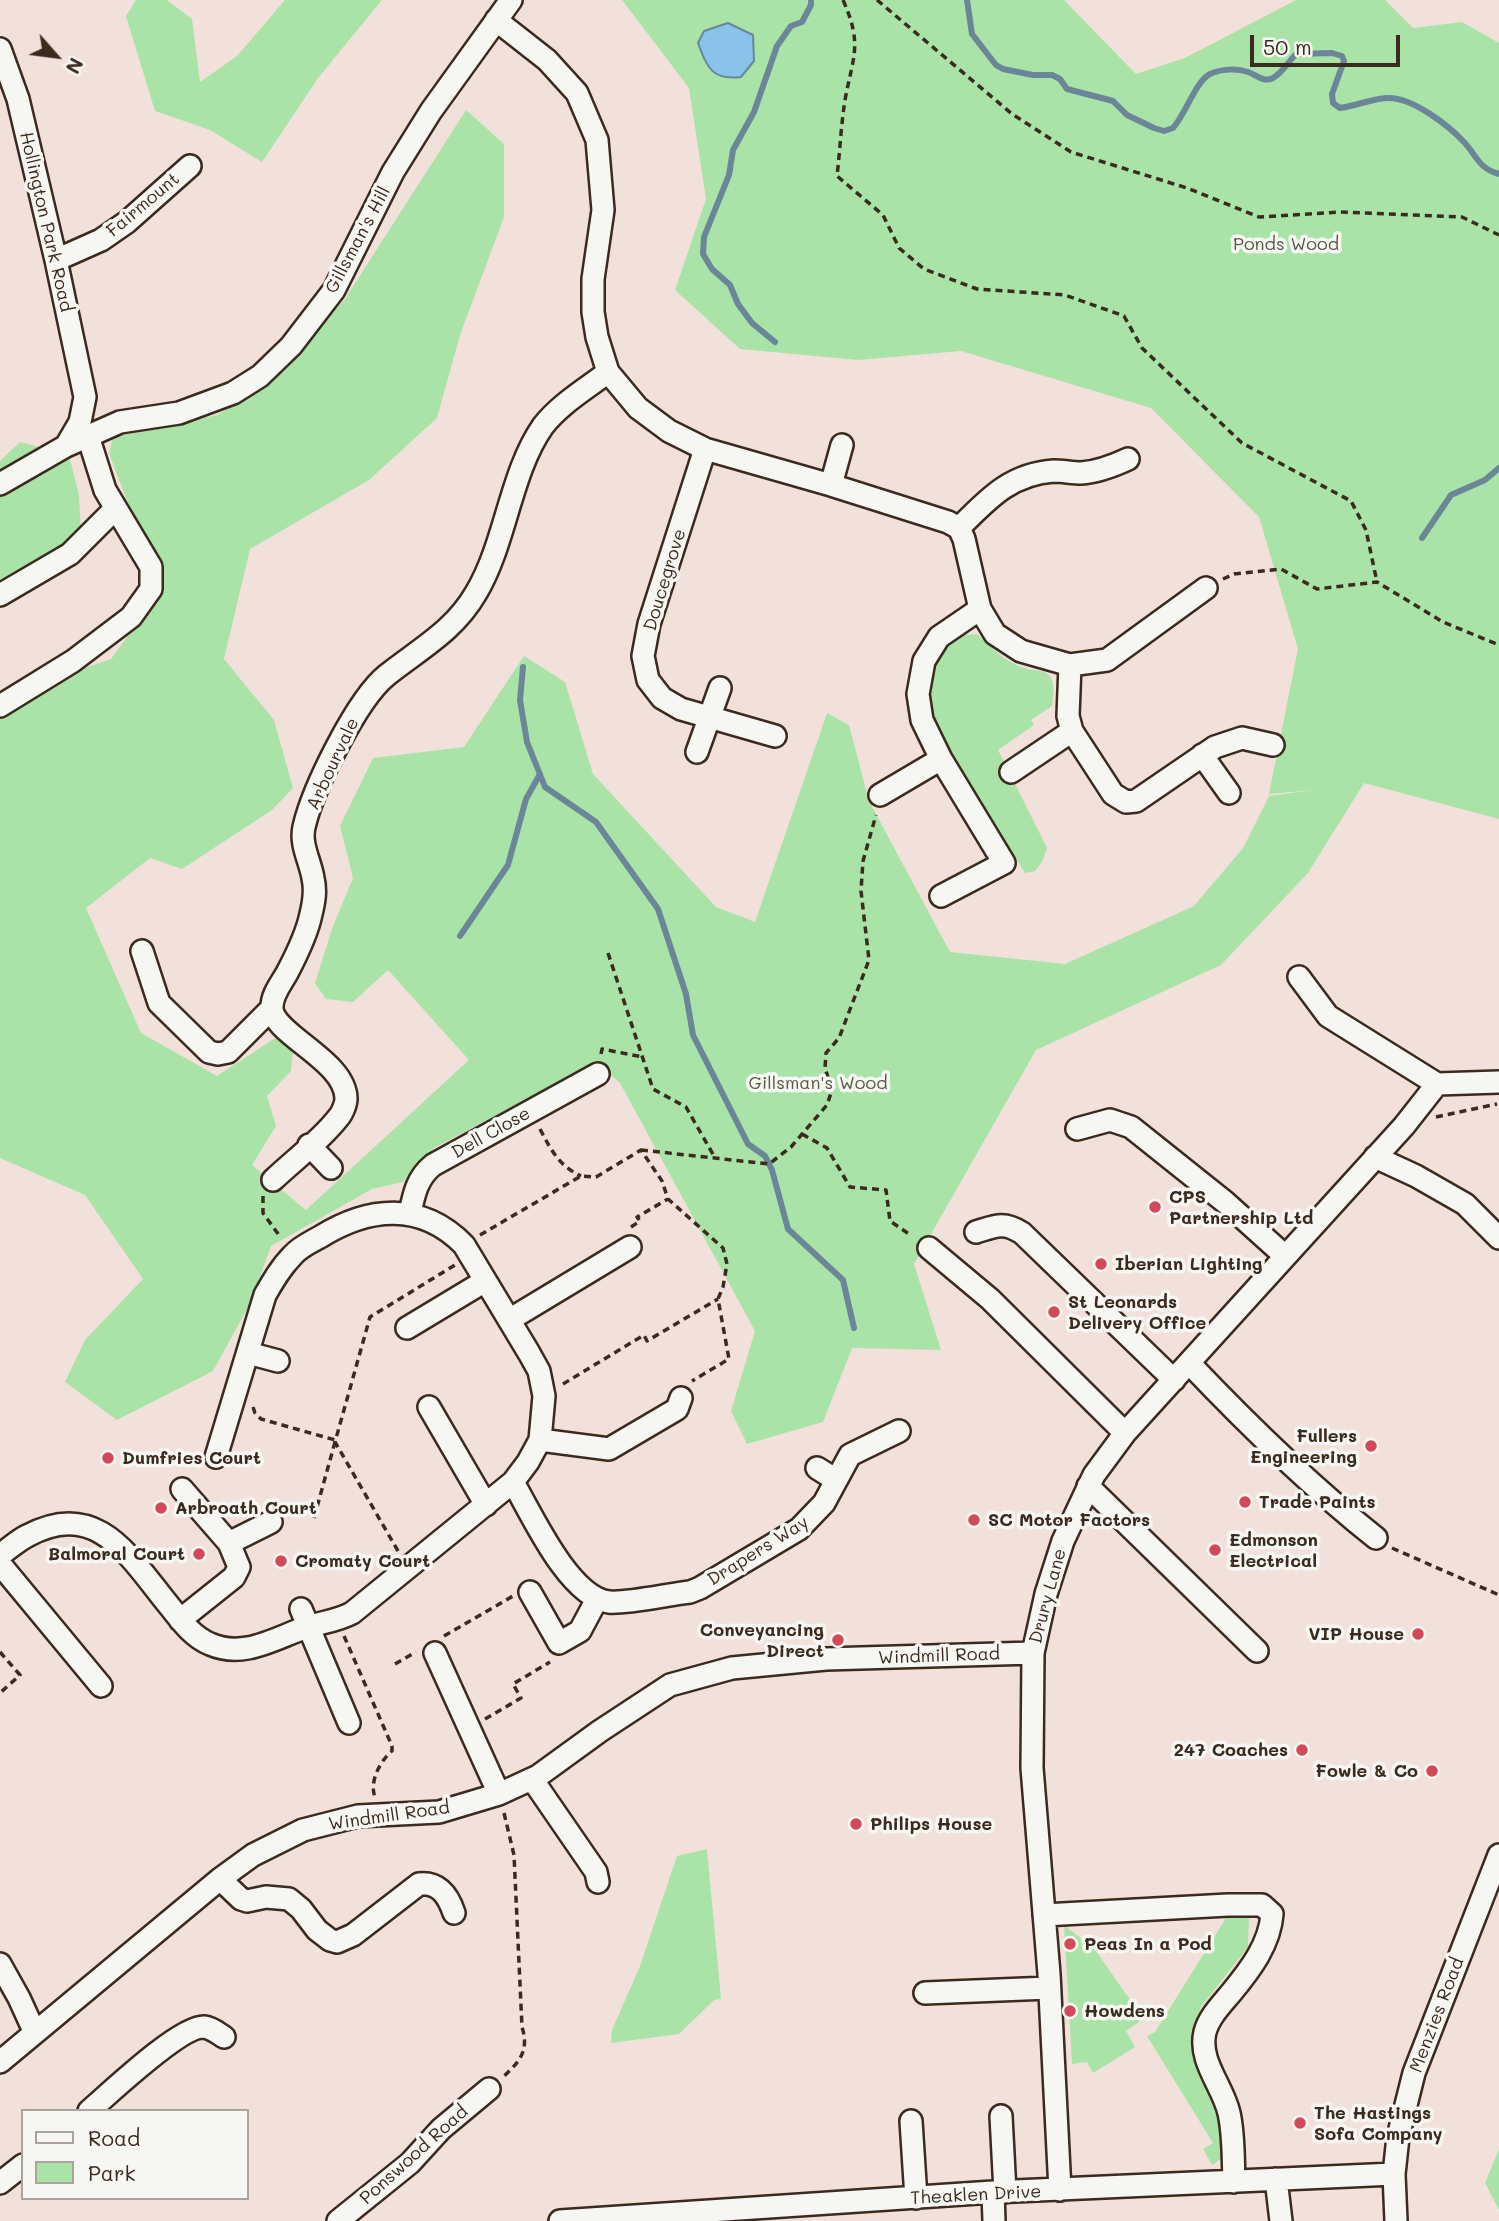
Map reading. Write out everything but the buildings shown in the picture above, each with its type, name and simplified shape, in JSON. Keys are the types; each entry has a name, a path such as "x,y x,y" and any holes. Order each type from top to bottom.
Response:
{"street":[{"name":"Gillsman's Hill","path":"0,484 66,446 120,422 179,413 233,393 260,376 290,346 334,290 393,172 431,111 511,0"},
{"path":"496,20 547,60 577,93 597,140 603,210 593,279 593,312 597,337 608,372 638,408 669,431 705,449 831,485 948,522 959,528 980,609 995,634 1021,651 1070,666 1107,660 1206,587"},
{"name":"Hollington Park Road","path":"0,49 18,99 85,397 80,422 66,446"},
{"name":"Fairmount","path":"56,260 101,240 127,222 190,166"},
{"name":"Arbourvale","path":"271,1009 274,996 288,972 310,918 315,894 313,877 302,844 304,827 344,732 385,676 436,640 461,616 489,565 530,449 544,425 563,406 608,372"},
{"path":"85,397 99,411 120,422"},
{"path":"0,706 73,661 131,617 151,589 151,567 105,490 88,436"},
{"path":"831,485 842,445"},
{"name":"Doucegrove","path":"705,449 649,624 643,656 648,680 662,698 681,709 775,736"},
{"path":"959,528 1003,486 1029,475 1055,471 1084,473 1106,469 1128,459"},
{"path":"0,595 70,554 115,509"},
{"path":"941,897 1004,863 941,759 922,720 918,694 924,662 939,637 980,609"},
{"path":"1070,666 1068,716 1072,731 1113,794 1126,802 1136,801 1214,747 1242,738 1273,745"},
{"path":"697,752 720,688"},
{"path":"1011,772 1072,731"},
{"path":"1202,755 1229,793"},
{"path":"880,795 941,759"},
{"path":"142,951 159,1003 209,1052 228,1052 271,1009 277,1022 322,1059 340,1079 346,1098 341,1116 273,1180"},
{"path":"1299,977 1328,1016 1437,1084 1499,1082"},
{"name":"Dell Close","path":"410,1213 415,1188 422,1174 433,1165 598,1074"},
{"name":"Drury Lane","path":"1060,2190 1049,1988 1032,1768 1032,1653 1046,1594 1063,1541 1094,1475 1125,1433 1404,1126 1437,1084"},
{"path":"1077,1129 1110,1119 1131,1127 1225,1202 1285,1256"},
{"path":"309,1145 331,1168"},
{"path":"1375,1157 1416,1176 1465,1204 1499,1238"},
{"path":"0,1555 27,1536 56,1525 86,1526 113,1539 180,1620 194,1635 210,1645 252,1649 305,1618 337,1621 352,1613 513,1482 540,1440 544,1396 539,1371 470,1256 455,1237 410,1213 377,1213 339,1225 295,1252 278,1272 265,1295 216,1457"},
{"path":"976,1232 999,1225 1011,1226 1022,1233 1174,1380"},
{"path":"509,1320 630,1247"},
{"path":"929,1248 990,1299 1125,1433"},
{"path":"407,1328 485,1281"},
{"path":"248,1353 278,1361"},
{"path":"1189,1363 1252,1430 1344,1513 1376,1538"},
{"path":"540,1440 609,1450 677,1409 681,1398"},
{"path":"429,1407 486,1505"},
{"name":"Drapers Way","path":"597,1599 611,1602 690,1592 700,1588 799,1529 824,1503 850,1455 900,1432"},
{"path":"817,1468 836,1480"},
{"path":"513,1482 566,1572 597,1599 580,1631 559,1643 522,1593"},
{"path":"1088,1486 1257,1651"},
{"path":"180,1620 234,1577 239,1567 229,1544 182,1489"},
{"path":"229,1544 271,1522"},
{"path":"0,1564 102,1686"},
{"path":"305,1618 349,1723"},
{"path":"432,1647 499,1794"},
{"name":"Windmill Road","path":"0,2062 220,1878 253,1854 303,1830 358,1816 439,1812 499,1794 532,1779 670,1685 732,1668 826,1660 1032,1653"},
{"path":"532,1779 596,1872 598,1882"},
{"name":"Menzies Road","path":"1396,2221 1394,2174 1398,2137 1414,2073 1499,1855"},
{"path":"220,1878 241,1899 247,1901 266,1897 289,1899 324,1936 337,1942 353,1935 419,1884 435,1885 445,1893 454,1913"},
{"path":"1044,1915 1228,1905 1262,1905 1272,1914 1255,1964 1215,2011 1206,2028 1203,2042 1208,2065 1229,2113 1234,2182"},
{"path":"0,1964 35,2033"},
{"path":"925,1993 1049,1988"},
{"path":"91,2109 189,2031 204,2027 224,2038"},
{"name":"Ponswood Road","path":"338,2221 410,2163 442,2129 489,2089"},
{"path":"994,2221 999,2192 1001,2116"},
{"path":"911,2121 916,2197"},
{"path":"0,2183 21,2167"},
{"name":"Theaklen Drive","path":"560,2221 999,2192 1394,2174"},
{"path":"1276,2179 1281,2221"}],"path":[{"path":"843,0 853,22 856,54 845,101 837,176 883,215 899,248 924,269 977,289 1065,295 1124,316 1142,348 1242,443 1351,501 1366,530 1377,582"},
{"path":"877,0 1012,114 1071,152 1187,188 1259,217 1340,212 1462,217 1499,236"},
{"path":"1206,587 1234,574 1281,569 1317,589 1377,582 1443,622 1499,645"},
{"path":"642,1150 769,1164 791,1147 827,1105 832,1090 825,1068 826,1054 839,1038 869,960 861,891 863,861 876,816"},
{"path":"608,953 653,1090 686,1107 714,1156"},
{"path":"598,1074 602,1049 643,1057"},
{"path":"1404,1126 1499,1104"},
{"path":"530,1111 556,1158 568,1170 582,1175"},
{"path":"802,1134 827,1148 850,1187 886,1190 890,1222 929,1248"},
{"path":"273,1180 262,1196 263,1213 277,1234 295,1252"},
{"path":"630,1247 621,1232 640,1221 638,1217 668,1199"},
{"path":"314,1518 369,1317 470,1256"},
{"path":"544,1396 644,1335 648,1341 718,1299"},
{"path":"681,1398 677,1390 729,1359"},
{"path":"251,1403 261,1419 335,1441 408,1568"},
{"path":"1376,1538 1396,1551 1499,1595"},
{"path":"395,1664 432,1647 522,1593"},
{"path":"0,1652 20,1675 0,1693"},
{"path":"469,1728 521,1698 513,1684 557,1658"},
{"path":"489,2089 513,2068 524,2050 526,2040 522,2027 514,1855 499,1794"}],"green space":[{"path":"136,0 167,0 192,19 200,82 237,56 285,0 382,0 318,78 262,162 210,130 155,111 126,16"},
{"path":"622,0 1064,0 1136,74 1185,58 1296,0 1385,0 1413,28 1462,22 1499,43 1499,819 1364,783 1308,873 1221,965 1036,1050 914,1264 941,1350 852,1348 823,1422 747,1444 731,1411 755,1331 620,1083 596,1062 434,1148 403,1182 372,1189 271,1246 251,1302 213,1371 117,1420 65,1382 85,1340 143,1279 85,1195 0,1158 0,706 36,685 111,659 154,600 136,525 109,453 113,437 217,415 269,385 345,299 466,110 504,144 504,217 460,335 437,418 369,480 250,549 224,659 274,720 293,788 272,810 182,869 150,858 86,908 141,1033 217,1076 277,1037 293,1048 291,1071 267,1096 276,1126 252,1165 306,1210 469,1060 388,970 353,1002 326,999 315,983 333,926 353,878 340,826 373,758 464,747 524,656 565,682 593,774 716,907 755,922 827,713 849,725 869,801 950,952 1065,964 1194,906 1243,848 1269,796 1313,790 1269,794 1298,649 1259,517 1151,408 961,351 858,360 740,349 675,290 706,199 689,88"},
{"path":"20,442 69,455 79,495 81,532 63,549 7,578 0,579 0,461"},
{"path":"962,630 965,635 977,634 1012,663 1046,673 1052,681 1052,706 1031,720 1034,725 998,750 1047,848 1035,871 1025,873 963,774 933,716 928,699 932,670 943,647"},
{"path":"707,1849 721,1999 714,2000 679,2034 611,2043 612,2030 640,1966 677,1856"},
{"path":"1231,1910 1246,1915 1249,1919 1248,1947 1201,2007 1194,2050 1221,2117 1222,2158 1212,2165 1203,2149 1213,2143 1147,2036 1155,2032"},
{"path":"1064,1925 1091,1944 1142,2017 1126,2031 1135,2047 1093,2073 1087,2062 1072,2064"},
{"path":"1499,2149 1499,2210 1485,2183"}],"water":[{"path":"728,23 753,35 754,61 741,77 723,77 717,74 704,59 698,43 704,31"}],"waterway":[{"path":"775,342 752,323 738,304 730,285 712,269 703,254 704,237 729,175 733,150 754,112 777,46 791,26 802,22 811,0"},
{"path":"967,0 972,34 996,65 1033,75 1052,75 1060,79 1067,89 1113,101 1127,115 1154,128 1164,131 1173,128 1200,84 1210,74 1239,70 1269,79 1279,73 1296,54 1332,53 1342,56 1344,61 1332,94 1333,103 1340,108 1383,98 1409,102 1449,128 1482,165 1499,174"},
{"path":"1422,538 1451,495 1485,480 1499,468"},
{"path":"523,667 520,700 527,742 545,787 596,822 658,909 686,994 693,1035 748,1144 765,1156 772,1170 788,1229 843,1280 854,1328"},
{"path":"460,936 508,865 526,799 540,774"}],"place":[{"name":"CPS Partnership Ltd","path":"1155,1207"},
{"name":"Iberian Lighting","path":"1101,1264"},
{"name":"St Leonards Delivery Office","path":"1054,1312"},
{"name":"Fullers Engineering","path":"1371,1446"},
{"name":"Dumfries Court","path":"108,1458"},
{"name":"Trade Paints","path":"1245,1502"},
{"name":"Arbroath Court","path":"161,1508"},
{"name":"SC Motor Factors","path":"974,1520"},
{"name":"Edmonson Electrical","path":"1215,1550"},
{"name":"Balmoral Court","path":"199,1554"},
{"name":"Cromaty Court","path":"281,1561"},
{"name":"VIP House","path":"1418,1634"},
{"name":"Conveyancing Direct","path":"838,1640"},
{"name":"247 Coaches","path":"1302,1750"},
{"name":"Fowle & Co","path":"1432,1771"},
{"name":"Philips House","path":"856,1824"},
{"name":"Peas In a Pod","path":"1070,1944"},
{"name":"Howdens","path":"1070,2011"},
{"name":"The Hastings Sofa Company","path":"1300,2123"}],"park label":[{"name":"Ponds Wood","path":"1286,244"},
{"name":"Gillsman's Wood","path":"818,1083"}]}
